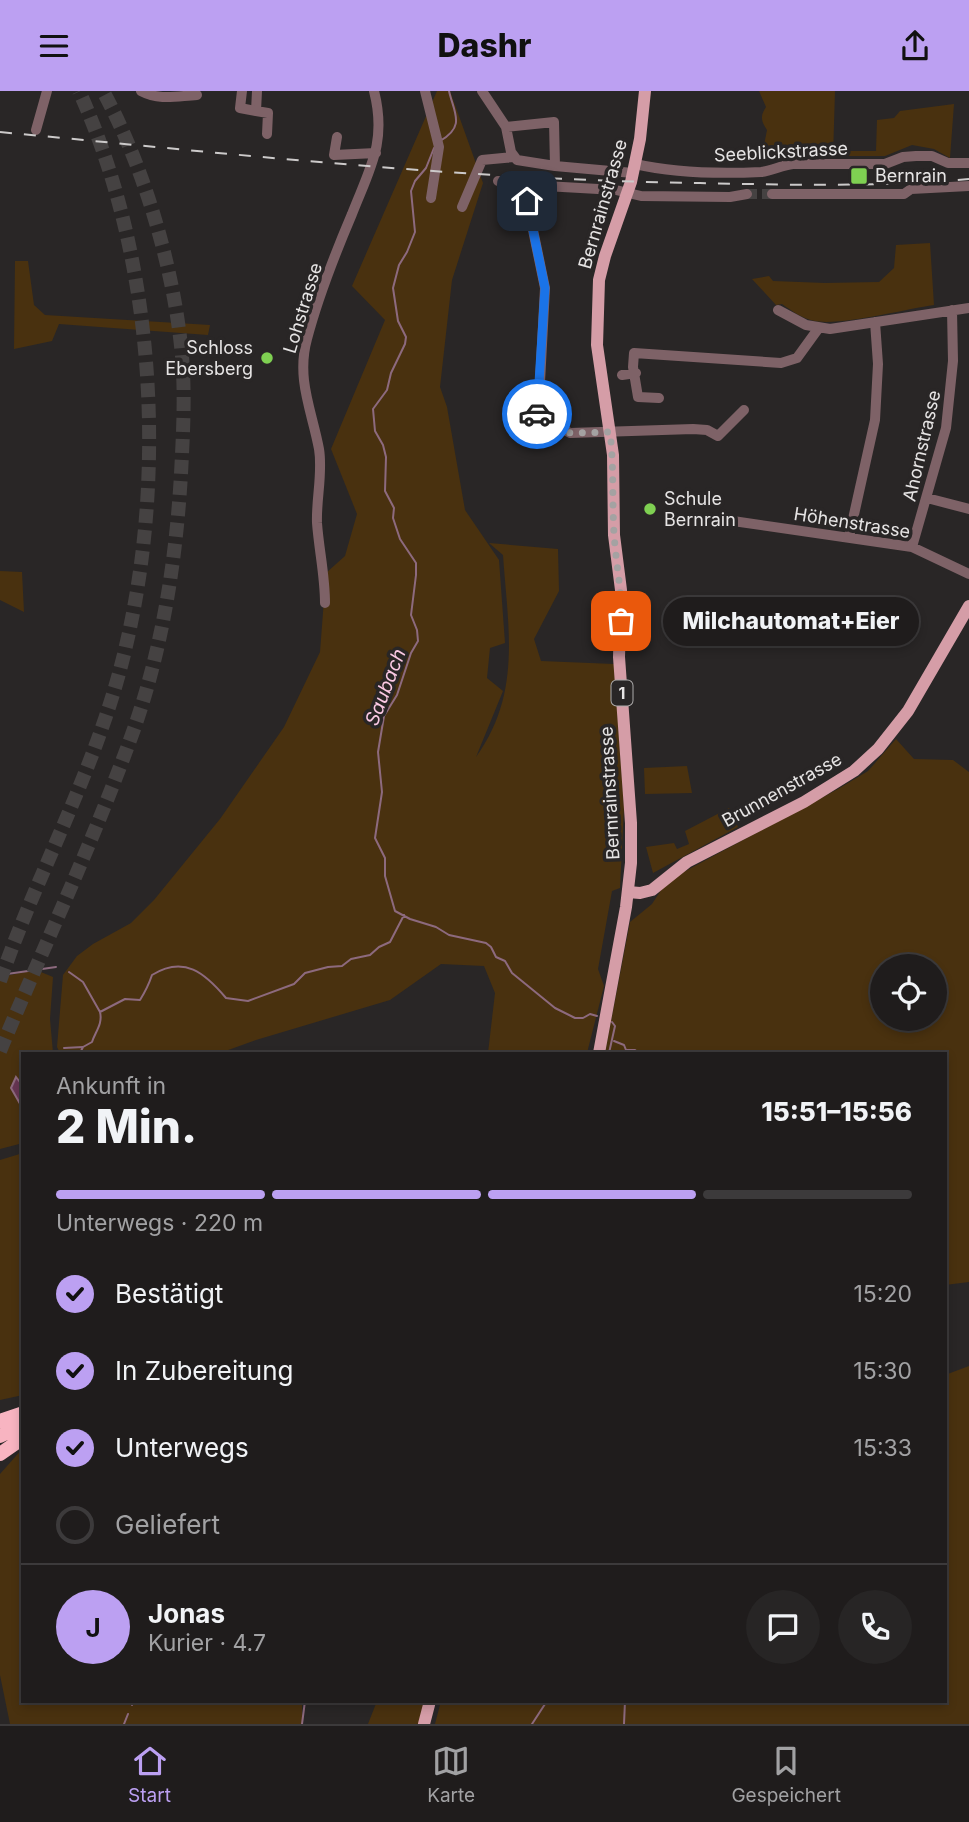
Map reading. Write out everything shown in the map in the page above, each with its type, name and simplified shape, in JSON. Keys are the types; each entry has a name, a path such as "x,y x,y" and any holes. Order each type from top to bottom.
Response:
{"highway":[{"path":"0,1421 21,1414"},
{"path":"0,1436 21,1426"},
{"path":"0,1442 21,1433"},
{"path":"0,1454 21,1439"}],"main road":[{"name":"Bernrainstrasse","path":"599,1052 629,888 630,787 619,657 621,590 614,535 612,455 597,345 599,280 605,255 628,194 642,128 645,91"},
{"name":"Brunnenstrasse","path":"629,888 648,891 687,862 836,784 866,761 908,711 969,606"},
{"path":"424,1724 429,1703"}],"street":[{"path":"36,130 47,91"},
{"path":"141,91 151,96 170,98 197,95"},
{"path":"242,91 240,109 268,113 267,134"},
{"path":"256,111 257,91"},
{"name":"Lohstrasse","path":"325,603 325,576 317,522 319,451 303,384 302,367 306,341 325,286 376,153 379,128 374,91"},
{"path":"425,91 438,143 430,198"},
{"path":"462,207 482,160 514,157 506,127 482,91"},
{"path":"506,127 554,122 555,166"},
{"path":"337,137 334,155 376,153"},
{"name":"Seeblickstrasse","path":"514,157 525,163 555,166 765,172 793,164 885,164 907,156 932,156 948,163 969,163"},
{"path":"499,181 616,190 641,196 704,197 747,194"},
{"path":"527,185 527,201 545,288 536,414 570,433 693,429 707,430 718,436 744,410"},
{"path":"772,194 904,194 911,189 969,186"},
{"path":"778,310 818,329 969,308"},
{"name":"Ahornstrasse","path":"912,547 946,428 951,395 953,310"},
{"path":"849,537 875,420 878,364 875,322"},
{"path":"659,398 638,397 633,367 634,353 781,363 790,361 803,352 818,329"},
{"path":"622,375 636,373"},
{"path":"927,498 969,509"},
{"name":"Höhenstrasse","path":"726,520 912,547 969,574"}],"shaded area":[{"path":"437,91 450,91 483,183 452,280 440,387 447,407 465,510 499,560 505,643 490,648 487,678 503,691 476,757 491,733 500,709 509,659 503,555 489,543 558,549 559,591 534,639 541,661 614,664 624,807 620,888 612,891 598,969 604,986 587,1052 488,1052 495,993 484,966 441,964 390,1000 223,1052 60,1052 57,1047 63,975 77,956 131,923 154,900 220,819 284,727 320,652 326,573 345,556 357,514 331,449 385,320 352,286"},
{"path":"759,91 835,91 833,157 795,158 763,150 767,130 762,116 766,107"},
{"path":"954,104 950,158 934,149 912,145 885,156 838,156 838,151 876,151 877,120 894,118 900,111"},
{"path":"930,243 934,305 856,319 815,321 802,317 782,304 776,305 752,279 769,276 773,281 879,282 894,268 896,245"},
{"path":"15,261 28,261 34,305 45,315 210,325 208,335 59,324 52,341 14,349"},
{"path":"0,571 22,572 24,612 0,600"},
{"path":"896,739 914,759 953,760 969,772 969,1282 947,1285 947,1052 605,1052 630,922 652,904 667,881 868,771"},
{"path":"687,766 692,793 645,794 644,768"},
{"path":"729,808 738,827 653,873 646,847 674,843 677,849 689,844 685,831"},
{"path":"36,970 53,977 50,1019 53,1052 21,1052 21,1144 0,1149 0,977"},
{"path":"16,1077 21,1083 21,1106 11,1088"},
{"path":"21,1154 21,1395 0,1400 0,1160"},
{"path":"969,1366 969,1724 435,1724 440,1703 947,1703 947,1374"},
{"path":"21,1450 21,1703 302,1703 302,1724 10,1724 0,1675 0,1474"},
{"path":"376,1703 425,1703 419,1724 368,1724"}],"waterway":[{"name":"Saubach","path":"440,141 456,124 449,91"},
{"name":"Saubach","path":"434,148 426,168 415,181 411,191 415,232 399,265 393,288 398,321 406,337 405,344 391,373 387,390 373,409 375,431 386,457 385,491 394,508 393,518 400,539 416,563 411,615 418,641 411,653 397,695 384,716 378,752 382,792 375,838 385,858 385,876 395,911 449,935 486,943 496,957 505,961 512,973 555,1008 575,1018 590,1014 597,1016"},
{"name":"Saubach","path":"69,972 83,982 100,1012 125,999 140,1000 152,975 174,967 184,967 202,974 226,998 248,1001 294,984 305,973 342,966 351,959 370,955 390,942 404,915"},
{"path":"0,975 56,967"},
{"name":"Saubach","path":"80,1052 83,1047 92,1042 100,1024 100,1012"},
{"path":"609,1052 615,1026 612,1022"},
{"path":"614,1041 624,1045 626,1050 638,1052"},
{"path":"64,1048 83,1047"},
{"name":"Saubach","path":"302,1724 305,1703"},
{"path":"532,1724 546,1703"},
{"path":"624,1724 625,1703"},
{"path":"124,1724 128,1714"}],"tunnel":[{"path":"0,981 106,716 127,642 141,564 148,483 148,401 142,319 128,239 107,163 79,91"},
{"path":"0,1051 86,851 134,729 162,627 177,524 184,396 182,352 175,306 162,243 142,179 103,91"},
{"path":"747,194 772,194"}],"railway":[{"path":"0,132 350,165 525,177 801,185 969,179"}],"way so far":[{"path":"537,414 570,433 610,432 621,621"}],"place":[{"name":"Bernrain","path":"859,176"},
{"name":"Schloss Ebersberg","path":"267,358"},
{"name":"Schule Bernrain","path":"650,509"},
{"name":"Milchautomat+Eier","path":"621,621"}],"route":[{"path":"527,201 545,288 537,414"}]}
